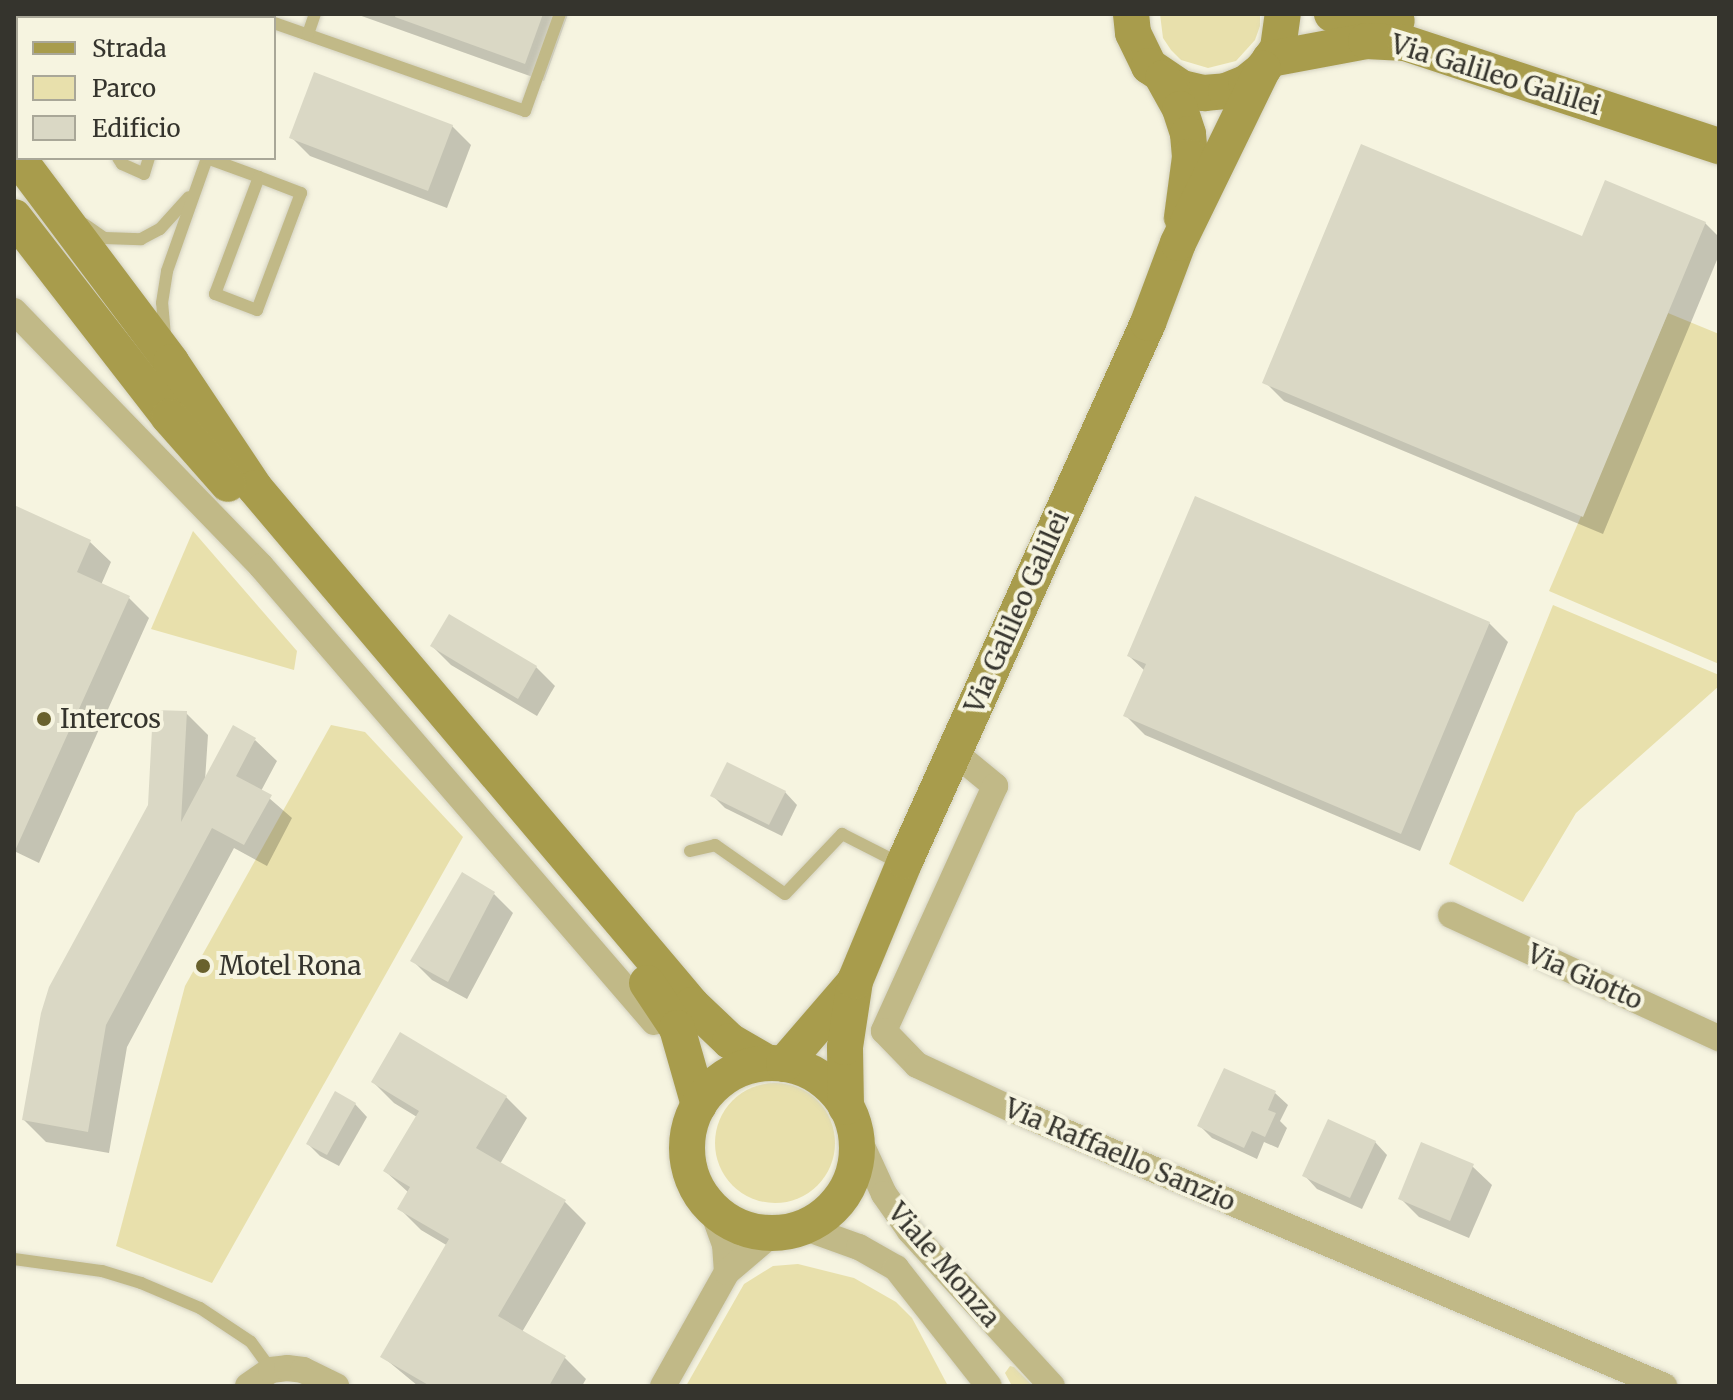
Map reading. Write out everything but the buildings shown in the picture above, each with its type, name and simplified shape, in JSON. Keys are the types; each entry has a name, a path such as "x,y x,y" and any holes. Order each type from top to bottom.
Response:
{"street":[{"name":"Via Galileo Galilei","path":"1131,14 1139,50 1163,78 1180,109 1188,134 1190,157 1178,243"},
{"path":"1163,78 1182,88 1204,93 1226,91 1246,83 1267,64 1278,48 1283,14"},
{"name":"Via Galileo Galilei","path":"1332,14 1416,24 1719,124"},
{"name":"Via Galileo Galilei","path":"850,1119 845,1047 855,981 1148,323 1178,243 1267,64 1366,41 1405,43 1719,146"},
{"path":"20,160 171,362 255,488 692,1005 730,1041 776,1064 820,1079 850,1119 856,1157 848,1187 829,1211 788,1230 727,1272 663,1386"},
{"path":"14,217 169,417 653,990 679,1035 696,1111"},
{"path":"14,311 261,566 622,981 661,1033 696,1111"},
{"name":"Via Raffaello Sanzio","path":"955,753 995,786 884,1031 917,1065 1018,1112 1664,1386"},
{"name":"Via Giotto","path":"1451,915 1719,1038"},
{"name":"Via Galileo Galilei","path":"776,1064 855,981"},
{"path":"727,1272 725,1244 712,1209 695,1185 689,1167 687,1139 696,1111 713,1086 730,1074 776,1064"},
{"name":"Viale Monza","path":"850,1119 884,1194 910,1231 1052,1386"},
{"path":"712,1209 745,1229 788,1230"},
{"name":"Viale Monza","path":"788,1230 859,1247 896,1268 989,1386"},
{"path":"957,1344 976,1386"},
{"path":"248,1386 271,1370 303,1370 336,1386"}],"lane":[{"path":"308,34 315,14"},
{"path":"276,24 525,111 560,14"},
{"path":"119,160 144,174 148,160"},
{"path":"171,362 162,322 165,285 206,160"},
{"path":"212,160 259,177 301,193 257,310 215,294 259,177"},
{"path":"50,199 104,238 129,241 160,229 196,189"},
{"path":"690,851 715,845 785,894 842,834 904,866"},
{"path":"14,1259 102,1271 156,1289 237,1329 251,1342 271,1370"}],"green space":[{"path":"1160,14 1260,14 1260,26 1255,40 1236,61 1208,68 1181,60 1171,50 1163,38"},
{"path":"1668,313 1719,334 1719,664 1549,591"},
{"path":"193,531 297,651 294,670 151,629"},
{"path":"1553,605 1719,675 1719,686 1576,813 1523,902 1449,864"},
{"path":"331,725 365,732 463,837 212,1283 116,1246 185,986"},
{"path":"775,1083 798,1088 817,1101 830,1120 835,1143 830,1166 817,1185 798,1198 775,1203 752,1198 733,1185 720,1166 715,1143 720,1120 733,1101 752,1088"},
{"path":"798,1264 854,1278 896,1302 912,1318 948,1386 686,1386 744,1284 773,1266"},
{"path":"1010,1366 1033,1386 1012,1386 1005,1373"}],"place":[{"name":"Intercos","path":"44,719"},
{"name":"Motel Rona","path":"203,966"}]}
